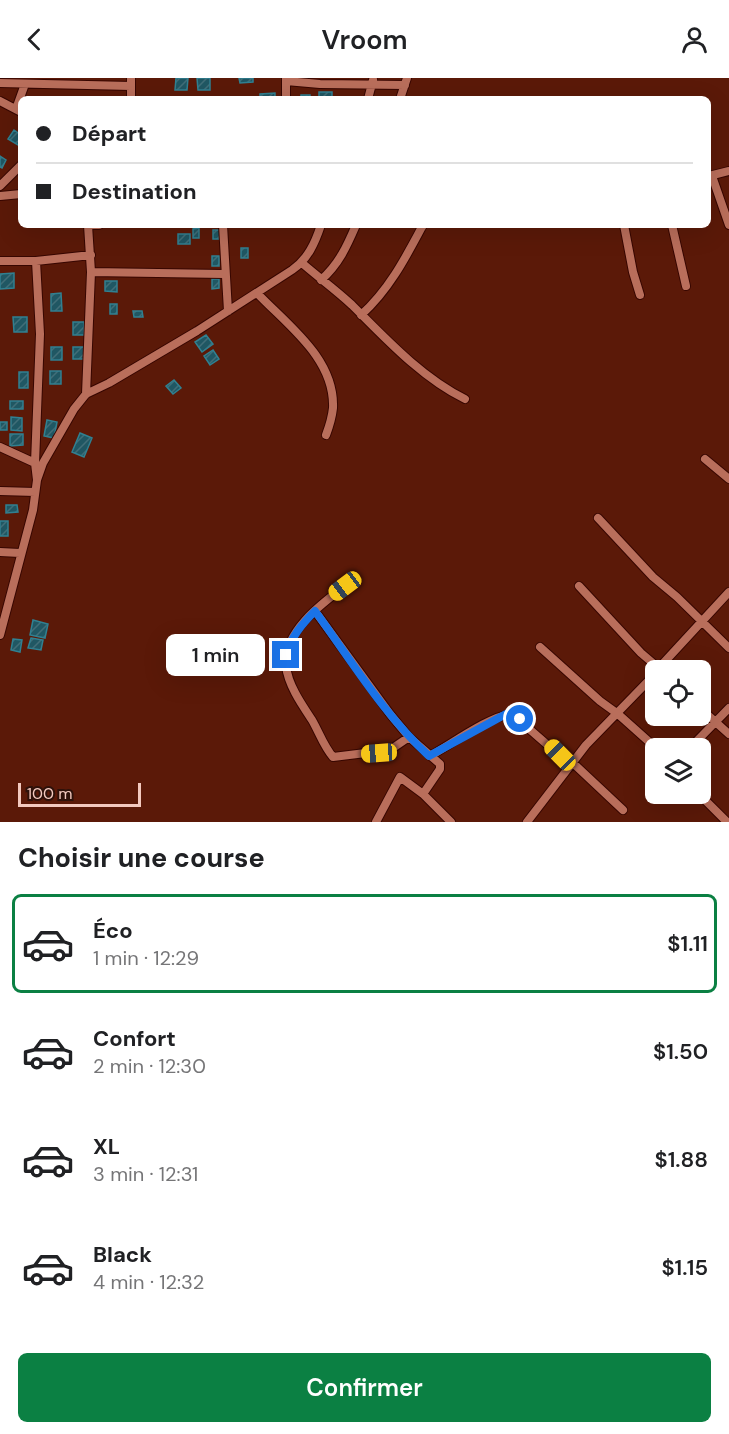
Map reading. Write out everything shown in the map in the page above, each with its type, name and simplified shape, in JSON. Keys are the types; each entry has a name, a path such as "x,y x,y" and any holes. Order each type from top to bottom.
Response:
{"street":[{"path":"286,96 286,80 320,84 406,81 401,96"},
{"path":"369,96 373,81"},
{"path":"0,83 131,82"},
{"path":"22,96 25,84"},
{"path":"0,101 18,110"},
{"path":"0,185 18,168"},
{"path":"711,176 729,171"},
{"path":"711,179 729,225"},
{"path":"0,196 18,194"},
{"path":"86,394 91,272 88,228"},
{"path":"223,228 228,311"},
{"path":"0,635 3,615 30,523 37,480 43,464 74,409 86,394 165,350 302,263 312,248 320,228"},
{"path":"321,280 342,256 355,228"},
{"path":"362,315 400,268 421,228"},
{"path":"625,228 640,295"},
{"path":"673,228 686,286"},
{"path":"0,261 36,261 91,255"},
{"path":"36,261 40,334 35,463 37,480"},
{"path":"302,263 350,303 427,376 448,391 465,399"},
{"path":"91,272 224,274"},
{"path":"257,293 300,334 325,372 332,394 333,409 326,435"},
{"path":"0,447 35,463"},
{"path":"705,459 729,479"},
{"path":"0,491 35,492"},
{"path":"598,518 649,573 729,648"},
{"path":"0,552 20,553"},
{"path":"345,586 315,611 289,644 286,666 295,692 330,754 337,757 390,750 409,737"},
{"path":"579,586 648,660"},
{"path":"668,660 729,592"},
{"path":"315,611 409,737 441,766 423,794"},
{"path":"540,647 645,738"},
{"path":"527,822 586,746 645,685"},
{"path":"700,738 729,708"},
{"path":"429,756 492,720 512,714 566,760 573,763 623,810"},
{"path":"711,718 729,734"},
{"path":"376,822 400,777 423,794 451,822"},
{"path":"709,804 727,822"}],"building":[{"path":"176,78 188,78 187,90 175,90"},
{"path":"197,78 210,78 210,90 198,90"},
{"path":"239,78 253,78 253,82 240,83"},
{"path":"319,92 332,92 332,96 319,96"},
{"path":"275,93 275,96 260,96 260,94"},
{"path":"14,130 18,133 18,145 8,139"},
{"path":"0,156 6,160 2,168 0,167"},
{"path":"199,228 199,238 193,238 193,229"},
{"path":"213,230 220,230 220,239 213,239"},
{"path":"178,234 190,234 190,244 178,244"},
{"path":"241,248 248,248 248,258 241,258"},
{"path":"212,256 219,256 219,266 212,266"},
{"path":"14,273 14,288 0,289 0,274"},
{"path":"212,279 219,279 219,288 212,289"},
{"path":"105,281 117,281 117,292 105,291"},
{"path":"61,293 62,311 51,311 51,294"},
{"path":"110,304 117,304 117,314 110,314"},
{"path":"133,311 142,311 143,317 134,317"},
{"path":"13,317 27,317 27,332 14,332"},
{"path":"73,322 84,322 84,335 73,335"},
{"path":"206,335 213,344 202,352 195,342"},
{"path":"51,347 62,347 62,360 51,360"},
{"path":"73,347 84,347 84,359 73,359"},
{"path":"213,350 219,359 210,365 204,356"},
{"path":"50,371 61,371 61,384 50,384"},
{"path":"19,372 28,372 28,388 19,388"},
{"path":"174,380 181,388 173,394 166,386"},
{"path":"10,401 23,401 23,409 10,409"},
{"path":"11,417 22,418 22,431 11,430"},
{"path":"47,420 57,422 54,438 44,436"},
{"path":"0,422 7,422 7,430 0,430"},
{"path":"80,433 92,438 84,457 72,452"},
{"path":"10,434 23,434 23,445 10,446"},
{"path":"6,505 17,505 18,512 6,513"},
{"path":"0,521 8,521 8,536 0,536"},
{"path":"33,620 48,624 45,638 30,635"},
{"path":"31,638 43,640 41,650 28,648"},
{"path":"13,639 22,640 20,652 11,650"}],"route":[{"path":"286,655 289,644 296,633 315,611 390,714 429,756 506,714 516,715 520,719"}]}
